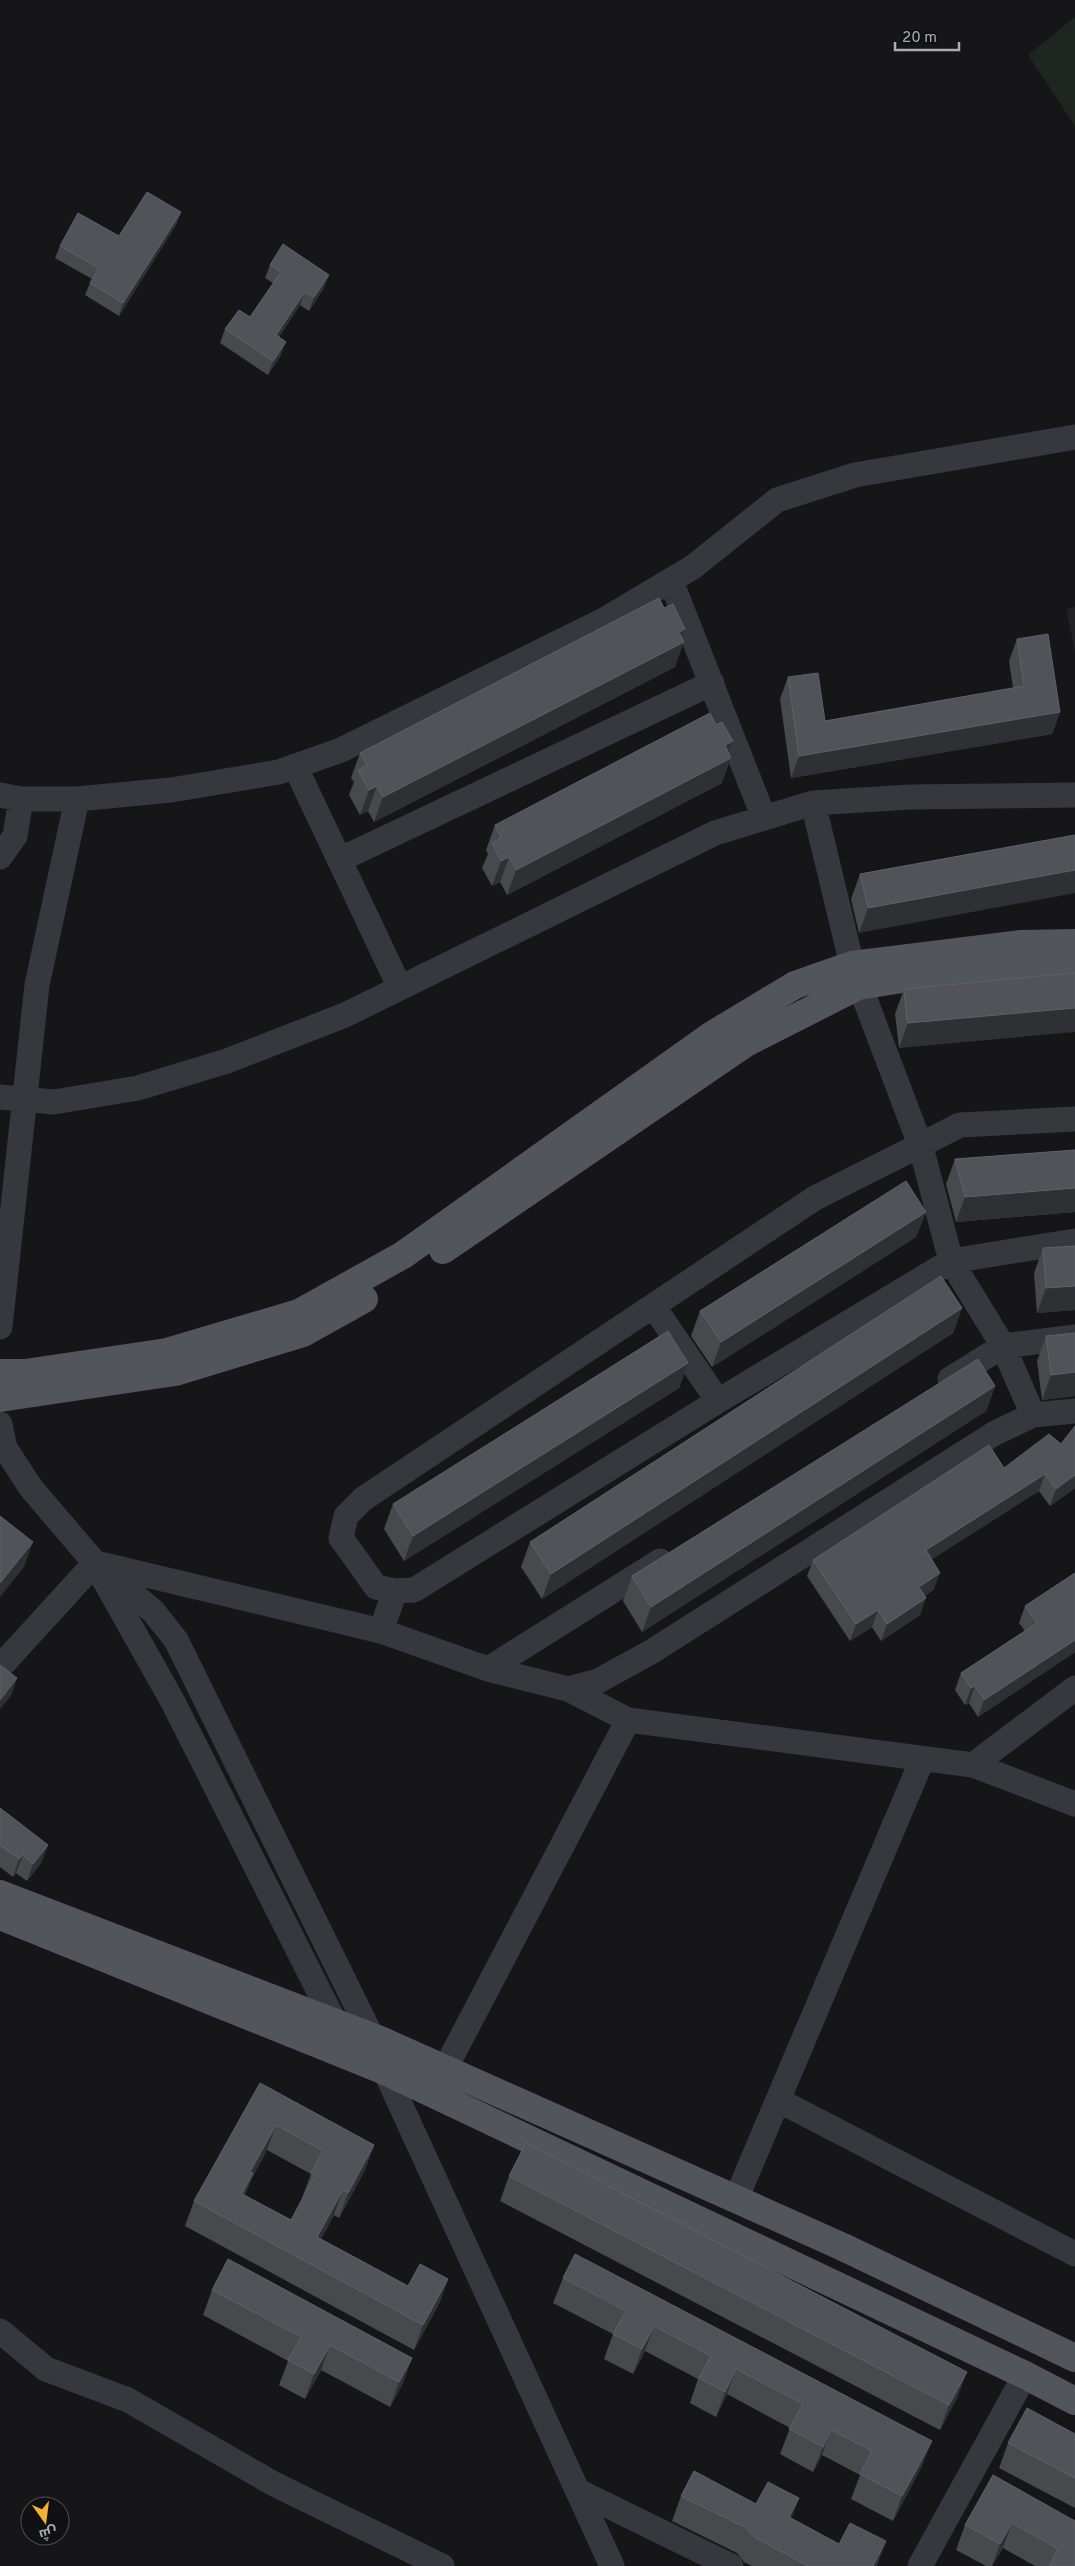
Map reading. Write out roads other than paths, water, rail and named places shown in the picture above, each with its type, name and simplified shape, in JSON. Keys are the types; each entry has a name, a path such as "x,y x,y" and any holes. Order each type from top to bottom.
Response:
{"main road":[{"path":"0,1373 25,1373 167,1352 299,1313 403,1256 712,1035 795,985 1021,944 1075,943"},
{"path":"0,1398 175,1372 302,1334 408,1274 746,1043 855,975 952,971 1075,960"},
{"path":"0,1894 372,2037 736,2199 1075,2358"},
{"path":"0,1916 385,2071 1026,2375 1075,2401"}],"street":[{"path":"0,856 15,836 11,797 77,799 171,790 279,772 358,741 604,620 671,581 713,553 777,500 809,488 855,475 1075,437"},
{"path":"671,581 764,818"},
{"path":"339,860 712,683"},
{"path":"295,766 400,988"},
{"path":"12,1098 54,1102 138,1088 227,1061 345,1015 715,833 813,803 910,796 1075,795"},
{"path":"0,1327 12,1098 77,799"},
{"path":"813,803 855,975 921,1147 951,1261 1002,1346 1033,1415"},
{"path":"1075,1119 960,1125 921,1147 815,1198 654,1308 363,1499 346,1516 341,1538 376,1587 395,1591 414,1590 718,1401 951,1261 1075,1241"},
{"path":"654,1308 718,1401"},
{"path":"927,1394 1002,1346 1075,1337"},
{"path":"568,1688 598,1681 651,1652 995,1432 1033,1415 1075,1411"},
{"path":"0,1424 5,1448 31,1488 95,1563 153,1611 176,1640 372,2037 385,2071 612,2566"},
{"path":"488,1669 682,1547"},
{"path":"95,1563 381,1631 488,1669 568,1688 628,1720 922,1760 973,1765 1075,1804"},
{"path":"0,1667 95,1563"},
{"path":"95,1563 173,1702 335,2023 385,2071"},
{"path":"381,1631 395,1591"},
{"path":"973,1765 1075,1688"},
{"path":"445,2069 628,1720"},
{"path":"736,2199 922,1760"},
{"path":"778,2100 1075,2254"},
{"path":"0,2331 46,2369 128,2400 274,2484 442,2566"},
{"path":"920,2566 1026,2375"},
{"path":"578,2491 731,2566"}]}
